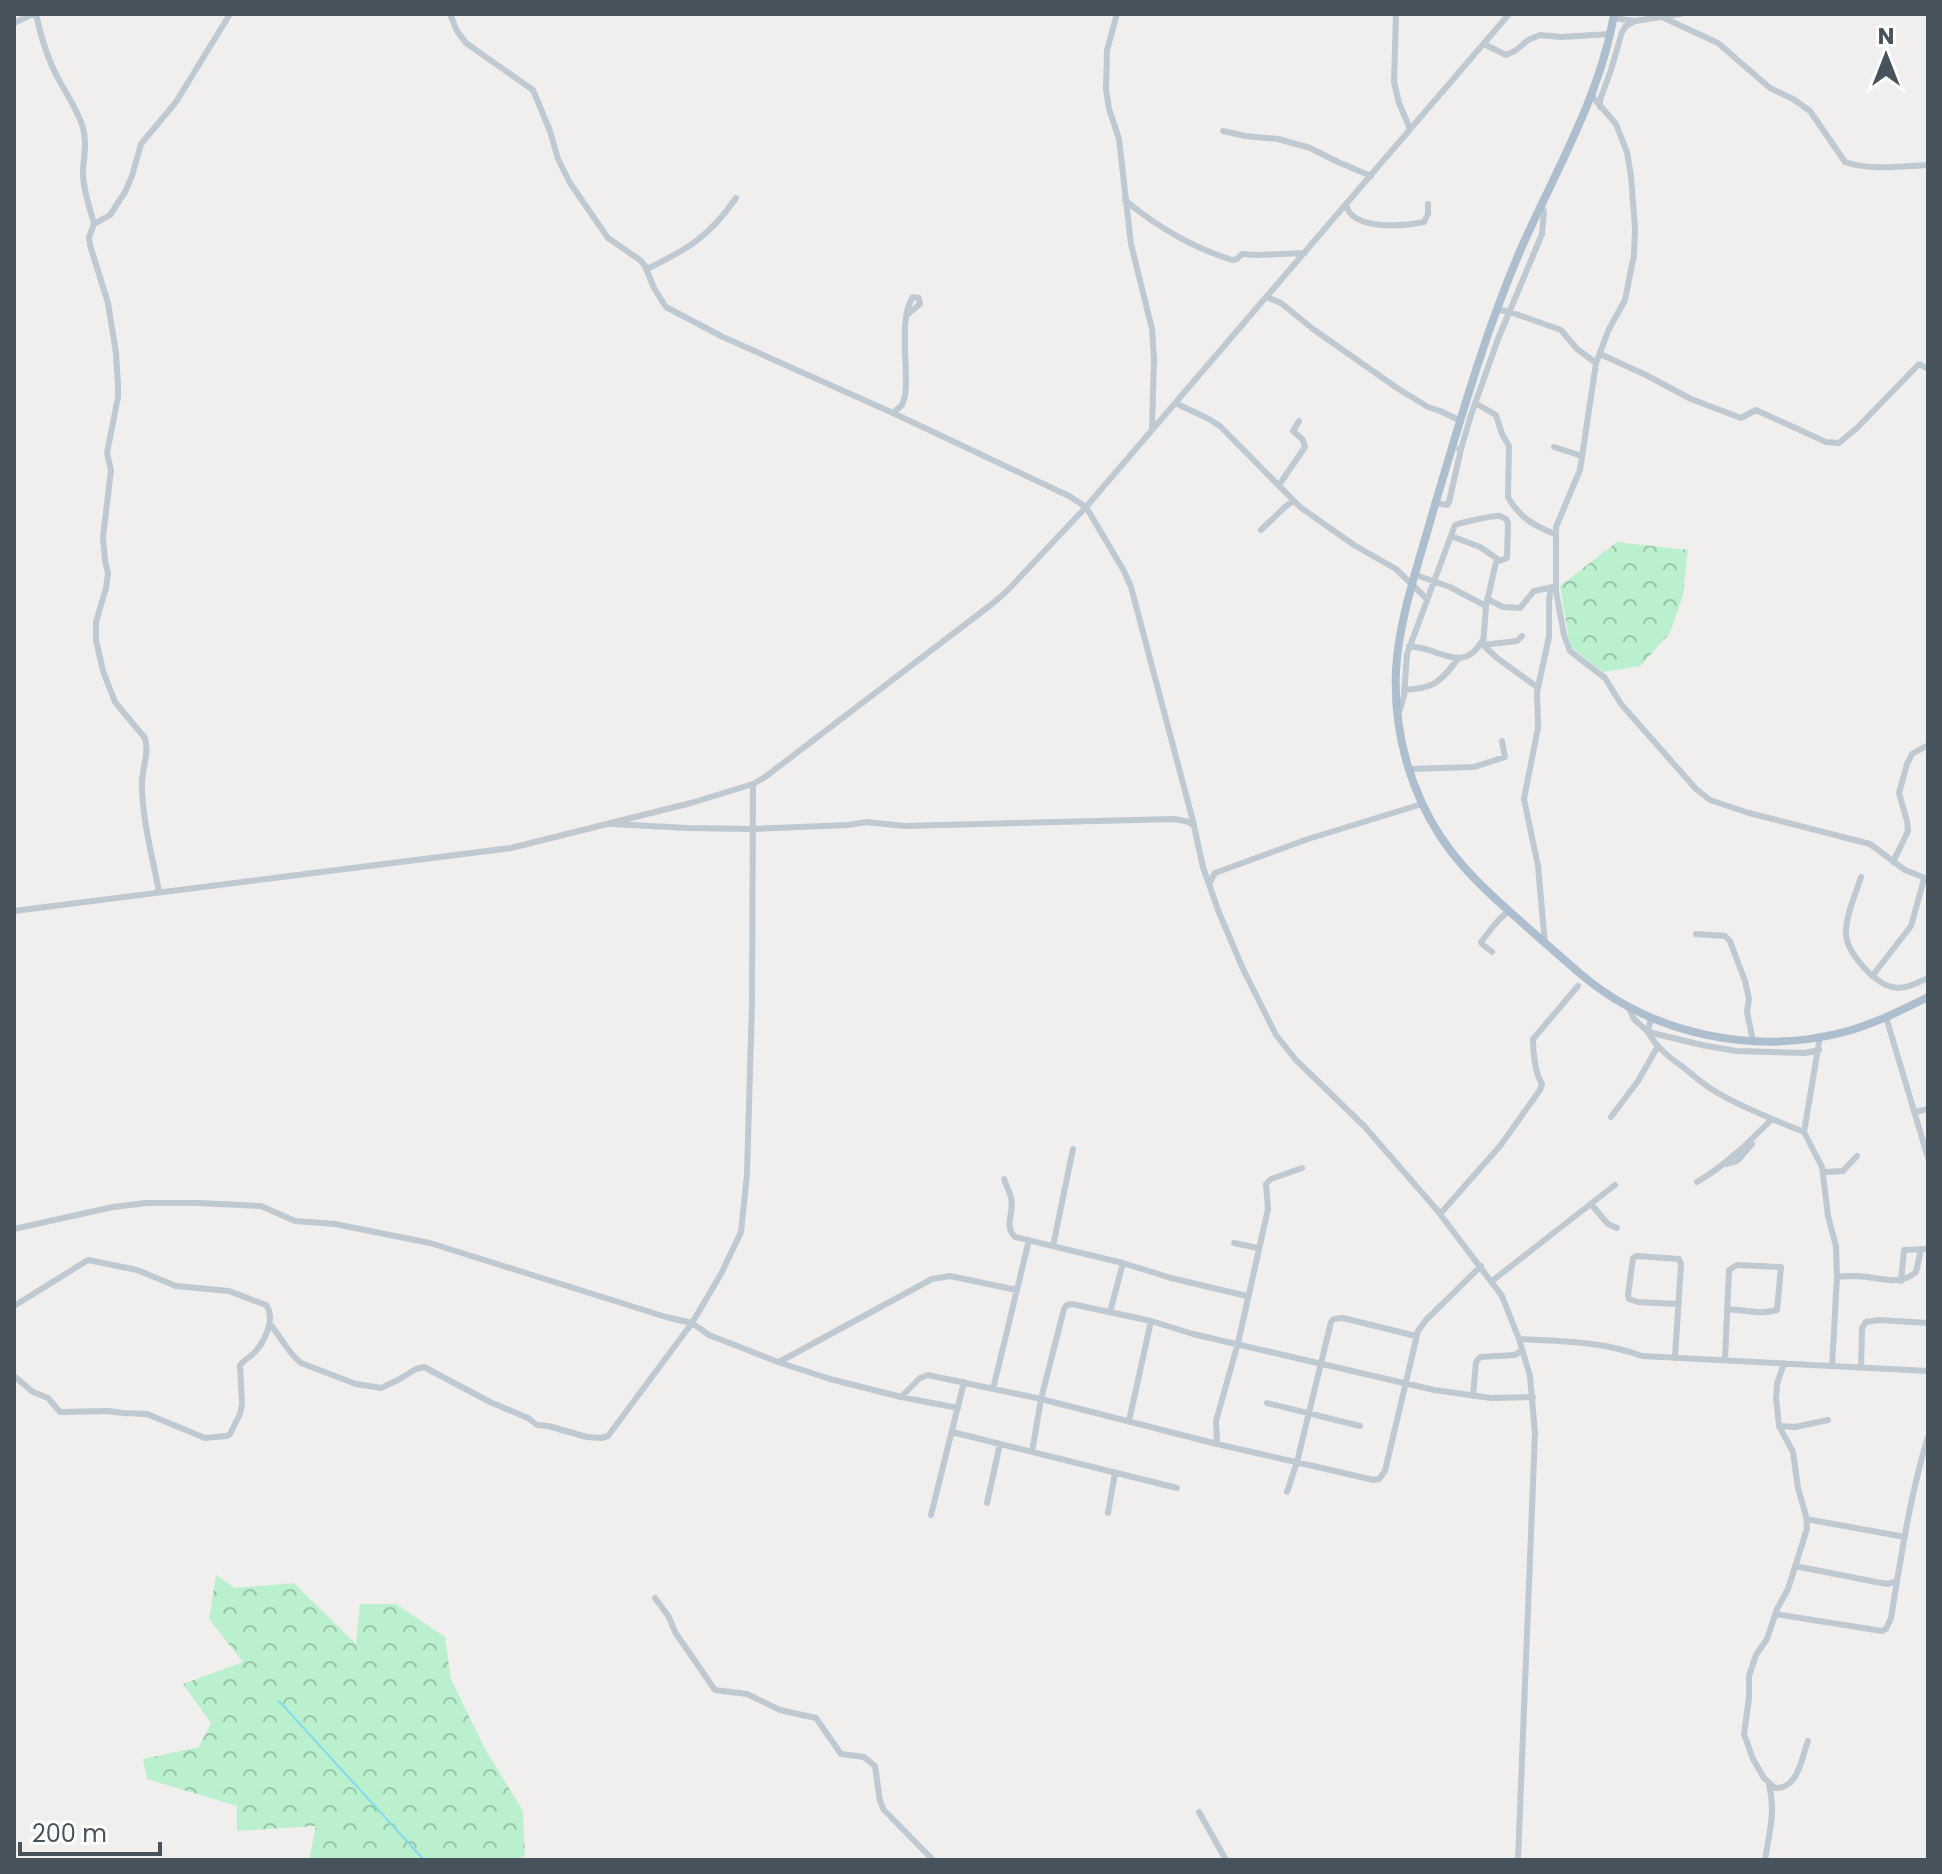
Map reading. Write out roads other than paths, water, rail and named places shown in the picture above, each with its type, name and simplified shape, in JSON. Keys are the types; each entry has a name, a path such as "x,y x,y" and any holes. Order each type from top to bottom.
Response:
{"main road":[{"path":"1614,16 1591,95 1496,309 1459,420 1456,448 1436,503 1413,586 1397,659 1397,717 1409,769 1422,804 1463,868 1591,983 1651,1018 1713,1036 1785,1042 1848,1031 1928,997"}],"street":[{"path":"14,23 34,14 56,75 79,118 86,144 82,172 94,224 89,237 90,245 108,303 118,385 107,453 111,470 103,537 108,573 96,622 96,640 115,702 145,738 143,798 159,892"},
{"path":"94,224 110,215 115,208 132,176 141,144 176,102 230,14"},
{"path":"450,14 463,41 533,90 570,183 606,236 640,260 662,303 670,311 1069,496 1086,507 1124,571 1131,587 1203,867 1232,944 1276,1035 1296,1060 1364,1126 1440,1214 1502,1296 1519,1339 1530,1376 1535,1433 1518,1860"},
{"path":"1117,14 1107,50 1106,89 1119,139 1131,244 1152,329 1152,428"},
{"path":"1396,14 1394,82 1410,129"},
{"path":"14,911 511,848 691,803 753,784 785,763 1007,591 1086,507 1509,14"},
{"path":"1614,16 1635,21 1680,14"},
{"path":"1664,18 1718,43 1757,78 1810,111 1845,162 1887,167 1928,165"},
{"path":"1600,107 1622,32 1635,21"},
{"path":"1484,44 1506,55 1540,35 1610,34"},
{"path":"1591,95 1616,124 1627,152 1635,240 1632,274 1625,300 1609,329 1596,363 1580,470 1558,519 1555,534 1554,587 1564,635 1570,651 1605,678 1621,704 1707,798 1749,813 1870,844 1905,870 1926,879 1911,926 1873,975"},
{"path":"1223,131 1278,139 1310,148 1371,176"},
{"path":"647,269 701,239 736,198"},
{"path":"1125,200 1160,227 1198,248 1232,260 1242,254 1305,253"},
{"path":"1346,205 1348,212 1358,219 1389,225 1424,222 1428,204"},
{"path":"1456,448 1542,234 1544,211 1541,205"},
{"path":"1266,297 1281,303 1397,388 1428,407 1459,420"},
{"path":"1496,309 1561,330 1577,349 1596,363"},
{"path":"893,413 902,405 905,396 908,314"},
{"path":"1600,354 1726,413 1741,418 1756,410 1826,442 1839,443 1919,364 1928,369"},
{"path":"1175,403 1220,426 1294,501 1354,545 1407,577 1427,599"},
{"path":"1475,403 1496,415 1509,446 1508,497 1533,526 1555,534"},
{"path":"1279,485 1305,447 1303,440 1293,431 1299,421"},
{"path":"1554,447 1582,456"},
{"path":"1261,530 1294,501"},
{"path":"1397,717 1403,703 1404,668 1409,646 1457,523 1517,511"},
{"path":"1409,646 1459,658 1469,656 1482,643 1496,562 1507,558 1509,543 1508,523 1498,516"},
{"path":"1451,536 1480,547 1499,560"},
{"path":"1416,575 1503,607 1520,608 1534,591 1554,587"},
{"path":"1545,943 1539,876 1524,799 1538,728 1537,687 1548,642 1549,601 1554,587"},
{"path":"1482,643 1517,641 1522,636"},
{"path":"1482,643 1537,687"},
{"path":"1404,690 1431,686 1459,658"},
{"path":"1409,769 1474,767 1505,757 1502,741"},
{"path":"1893,862 1908,831 1899,793 1907,764 1912,754 1928,745"},
{"path":"270,1324 301,1363 340,1379 381,1388 424,1367 537,1425 601,1438 608,1436 692,1323 741,1232 747,1174 752,1002 753,784"},
{"path":"1209,884 1215,873 1308,839 1422,804"},
{"path":"604,824 752,829 866,822 958,826 1175,819 1194,826"},
{"path":"1203,867 1215,873"},
{"path":"1861,877 1847,922 1846,939 1855,957 1884,984 1895,988 1928,978"},
{"path":"1492,952 1481,942 1495,922 1509,911"},
{"path":"1696,934 1725,936 1730,941 1749,999 1747,1012 1753,1041"},
{"path":"1440,1214 1500,1146 1540,1090 1542,1084 1538,1078 1533,1039 1578,986"},
{"path":"1628,1006 1634,1019 1658,1046 1716,1093 1804,1132"},
{"path":"1886,1017 1928,1158"},
{"path":"1648,1032 1651,1018"},
{"path":"1648,1032 1736,1051 1805,1053 1819,1050"},
{"path":"1820,1037 1804,1132 1823,1172 1828,1216 1836,1246 1832,1366"},
{"path":"1611,1117 1638,1081 1658,1046"},
{"path":"1914,1112 1928,1109"},
{"path":"1697,1182 1725,1164 1772,1119"},
{"path":"1725,1164 1737,1161 1766,1130 1780,1123"},
{"path":"1920,1130 1928,1129"},
{"path":"1053,1246 1073,1149"},
{"path":"1823,1172 1843,1171 1857,1156"},
{"path":"1217,1444 1216,1421 1238,1343 1268,1209 1266,1184 1271,1179 1302,1168"},
{"path":"1004,1179 1011,1198 1010,1233 1015,1237 1247,1296"},
{"path":"1492,1281 1615,1185"},
{"path":"14,1229 113,1207 146,1203 261,1206 295,1221 344,1225 430,1243 692,1323 709,1335 830,1379 958,1408"},
{"path":"1591,1204 1608,1224 1617,1228"},
{"path":"993,1389 1029,1240"},
{"path":"1234,1243 1258,1248"},
{"path":"1837,1277 1860,1276 1901,1281 1916,1272 1924,1249 1907,1248 1903,1252 1901,1281"},
{"path":"1675,1358 1681,1264 1679,1259 1633,1258 1629,1299 1633,1302 1678,1304"},
{"path":"14,1306 88,1260 137,1270 176,1286 240,1294 266,1305 271,1314 270,1324 255,1352 240,1365 242,1404 240,1414 227,1436 205,1438 150,1414 60,1412 48,1398 33,1392 14,1376"},
{"path":"1110,1312 1123,1263"},
{"path":"1725,1359 1727,1309 1729,1270 1737,1265 1781,1267 1777,1310 1754,1313 1727,1309"},
{"path":"901,1397 920,1378 928,1375 1379,1479 1385,1471 1416,1336 1426,1320 1481,1266"},
{"path":"778,1362 932,1279 950,1276 1017,1290"},
{"path":"1032,1452 1041,1399 1064,1309 1072,1304 1434,1390 1491,1398 1533,1397"},
{"path":"1287,1492 1331,1322 1338,1317 1357,1320 1416,1336"},
{"path":"1129,1421 1151,1321"},
{"path":"1861,1368 1862,1332 1866,1322 1928,1323"},
{"path":"1519,1339 1590,1343 1642,1356 1928,1371"},
{"path":"1473,1396 1476,1362 1480,1357 1515,1355 1522,1350"},
{"path":"1784,1363 1777,1384 1779,1426 1793,1452 1807,1529 1788,1589 1749,1676 1744,1734 1753,1759 1775,1788 1784,1788 1793,1783 1808,1741"},
{"path":"931,1515 964,1382"},
{"path":"1267,1403 1360,1426"},
{"path":"1779,1426 1795,1427 1828,1420"},
{"path":"952,1432 1177,1488"},
{"path":"1775,1614 1882,1631 1886,1629 1891,1618 1920,1460 1928,1437"},
{"path":"987,1503 1000,1444"},
{"path":"1108,1513 1115,1473"},
{"path":"1806,1519 1905,1537"},
{"path":"1795,1566 1888,1584 1896,1581"},
{"path":"655,1598 715,1690 747,1694 780,1710 816,1718 841,1754 864,1757 872,1762 884,1810 933,1860"},
{"path":"1765,1860 1773,1808 1769,1783"},
{"path":"1199,1812 1226,1860"}],"waterway":[{"path":"279,1701 424,1860"}]}
